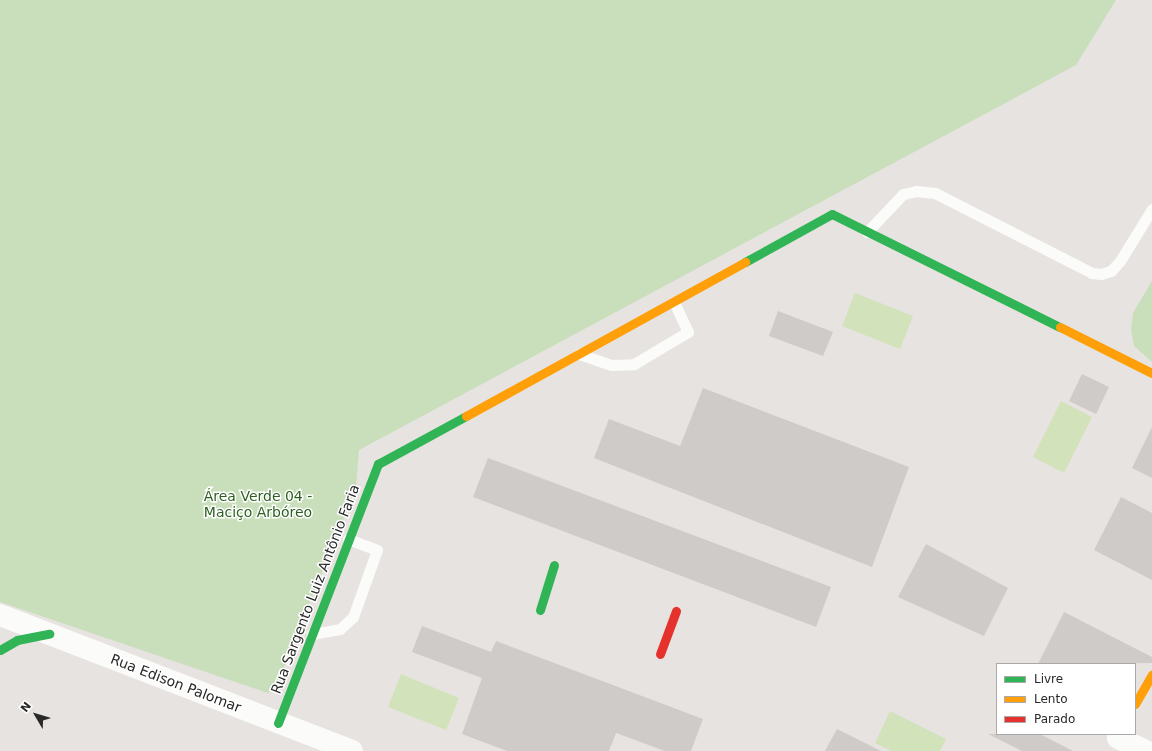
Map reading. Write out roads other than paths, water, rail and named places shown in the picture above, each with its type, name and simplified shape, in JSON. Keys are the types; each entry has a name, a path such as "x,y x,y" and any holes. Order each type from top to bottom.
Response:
{"street":[{"path":"579,354 832,214 1152,372"},
{"name":"Rua Sargento Luiz Antônio Faria","path":"278,723 378,464 579,354"},
{"path":"540,610 554,565"},
{"path":"660,654 676,611"},
{"name":"Rua Edison Palomar","path":"0,616 278,723 316,744 352,751"},
{"path":"0,650 17,640 49,634"},
{"path":"1136,702 1148,678 1152,676"},
{"path":"1120,735 1118,738 1147,745"}],"lane":[{"path":"867,232 903,194 916,191 935,193 1092,274 1101,274 1111,271 1120,261 1152,210"},
{"path":"579,354 611,365 634,364 688,332 674,302"},
{"path":"312,634 340,629 353,617 377,550 348,539"}],"park label":[{"name":"Área Verde 04 - Maciço Arbóreo","path":"258,504"}]}
